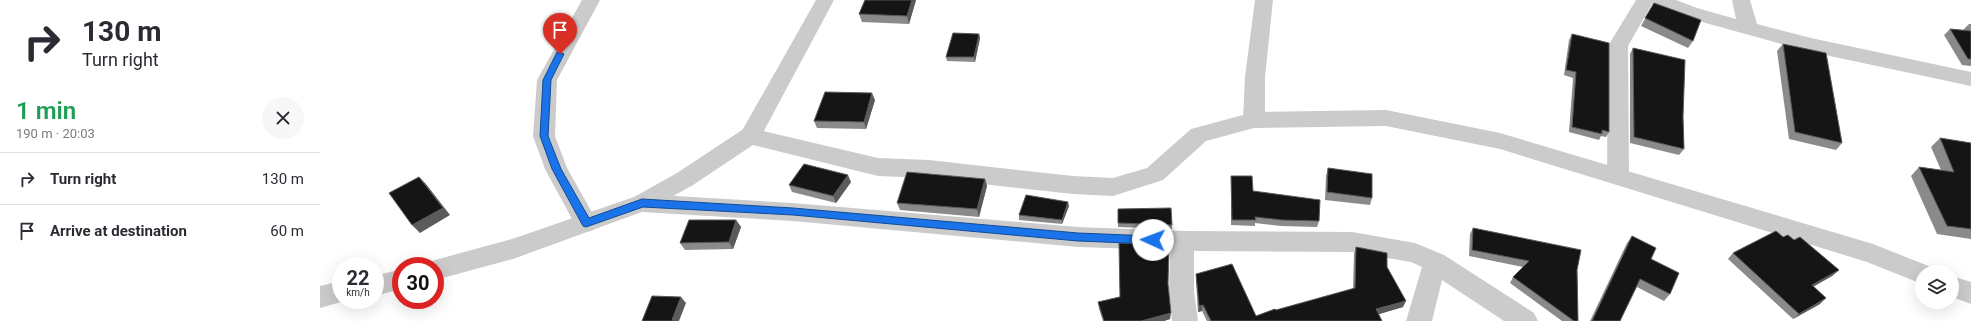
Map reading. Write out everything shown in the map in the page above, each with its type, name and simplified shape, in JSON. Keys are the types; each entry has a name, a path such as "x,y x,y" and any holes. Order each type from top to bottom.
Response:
{"street":[{"path":"586,223 556,169 544,136 547,80 573,30 591,0"},
{"path":"444,268 513,250 642,203 685,178 750,136 802,44 824,0"},
{"path":"1254,120 1255,77 1264,0"},
{"path":"1618,176 1618,46 1645,0"},
{"path":"1658,0 1691,13 1811,45 1971,79"},
{"path":"1741,0 1748,28"},
{"path":"750,136 878,167 930,169 1074,185 1113,187 1155,174 1199,135 1254,120 1386,118 1500,141 1873,254 1915,271"},
{"path":"642,203 793,212 1078,237 1183,241 1352,242 1407,252 1435,262 1525,321"},
{"path":"1183,241 1181,268 1185,321"},
{"path":"1419,321 1435,262"},
{"path":"1959,289 1971,294"},
{"path":"320,297 332,294"}],"building":[{"path":"865,0 912,0 907,16 859,14"},
{"path":"1654,3 1701,20 1693,41 1645,18"},
{"path":"1950,29 1971,31 1971,59 1968,59"},
{"path":"953,33 979,34 974,57 946,57"},
{"path":"1572,34 1609,43 1609,132 1602,130 1602,134 1572,127 1576,72 1566,70"},
{"path":"1783,44 1826,53 1842,143 1795,132"},
{"path":"1633,48 1685,60 1683,117 1684,149 1634,137"},
{"path":"825,92 872,93 864,122 814,121"},
{"path":"1940,138 1971,143 1971,229 1947,226 1919,167 1954,172"},
{"path":"804,164 848,175 833,196 789,185"},
{"path":"1328,168 1372,174 1372,198 1327,192"},
{"path":"907,172 985,179 977,209 897,203"},
{"path":"1231,176 1252,176 1253,191 1320,200 1319,221 1282,220 1255,217 1256,220 1232,220"},
{"path":"419,177 443,208 412,225 389,193"},
{"path":"1026,195 1068,202 1062,220 1019,215"},
{"path":"1171,208 1172,225 1118,223 1118,209"},
{"path":"689,220 736,220 729,242 680,243"},
{"path":"1473,228 1581,250 1577,270 1578,321 1574,321 1513,277 1529,261 1472,250"},
{"path":"1776,231 1783,237 1788,235 1794,240 1800,237 1839,270 1812,285 1826,298 1799,314 1733,253"},
{"path":"1632,236 1656,248 1651,259 1679,273 1670,294 1640,279 1620,321 1592,321"},
{"path":"1119,243 1169,244 1168,284 1171,313 1141,321 1104,321 1098,302 1120,297"},
{"path":"1356,247 1387,253 1387,267 1406,301 1376,309 1382,321 1211,321 1203,305 1199,306 1196,274 1232,264 1256,316 1275,309 1276,310 1355,288"},
{"path":"652,296 681,297 672,320 678,321 642,321"}],"route":[{"path":"560,54 547,80 544,136 556,169 586,223 642,203 793,212 1078,237 1153,240"}]}
